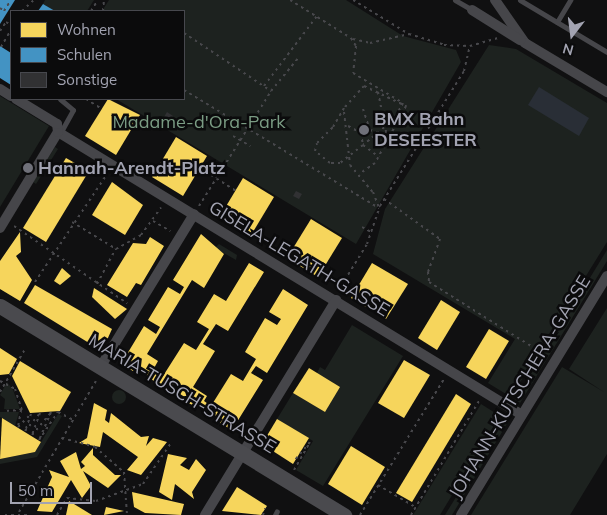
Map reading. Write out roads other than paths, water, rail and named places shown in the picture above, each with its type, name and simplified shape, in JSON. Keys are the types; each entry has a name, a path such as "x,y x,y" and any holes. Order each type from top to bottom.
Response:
{"street":[{"path":"495,0 525,43"},
{"path":"472,10 607,92"},
{"path":"0,228 59,132 57,124 18,100"},
{"name":"GISELA-LEGATH-GASSE","path":"59,132 195,212 522,414"},
{"path":"102,367 195,212"},
{"name":"JOHANN-KUTSCHERA-GASSE","path":"461,515 607,276"},
{"path":"205,515 336,300"},
{"name":"MARIA-TUSCH-STRASSE","path":"0,306 344,515"}],"lane":[{"path":"456,0 472,10"},
{"path":"520,0 607,52"},
{"path":"558,22 570,0"},
{"path":"59,132 73,110 61,100"}],"place":[{"name":"BMX Bahn DESEESTER","path":"364,130"},
{"name":"Hannah-Arendt-Platz","path":"28,168"}],"park label":[{"name":"Madame-d'Ora-Park","path":"199,122"}]}
